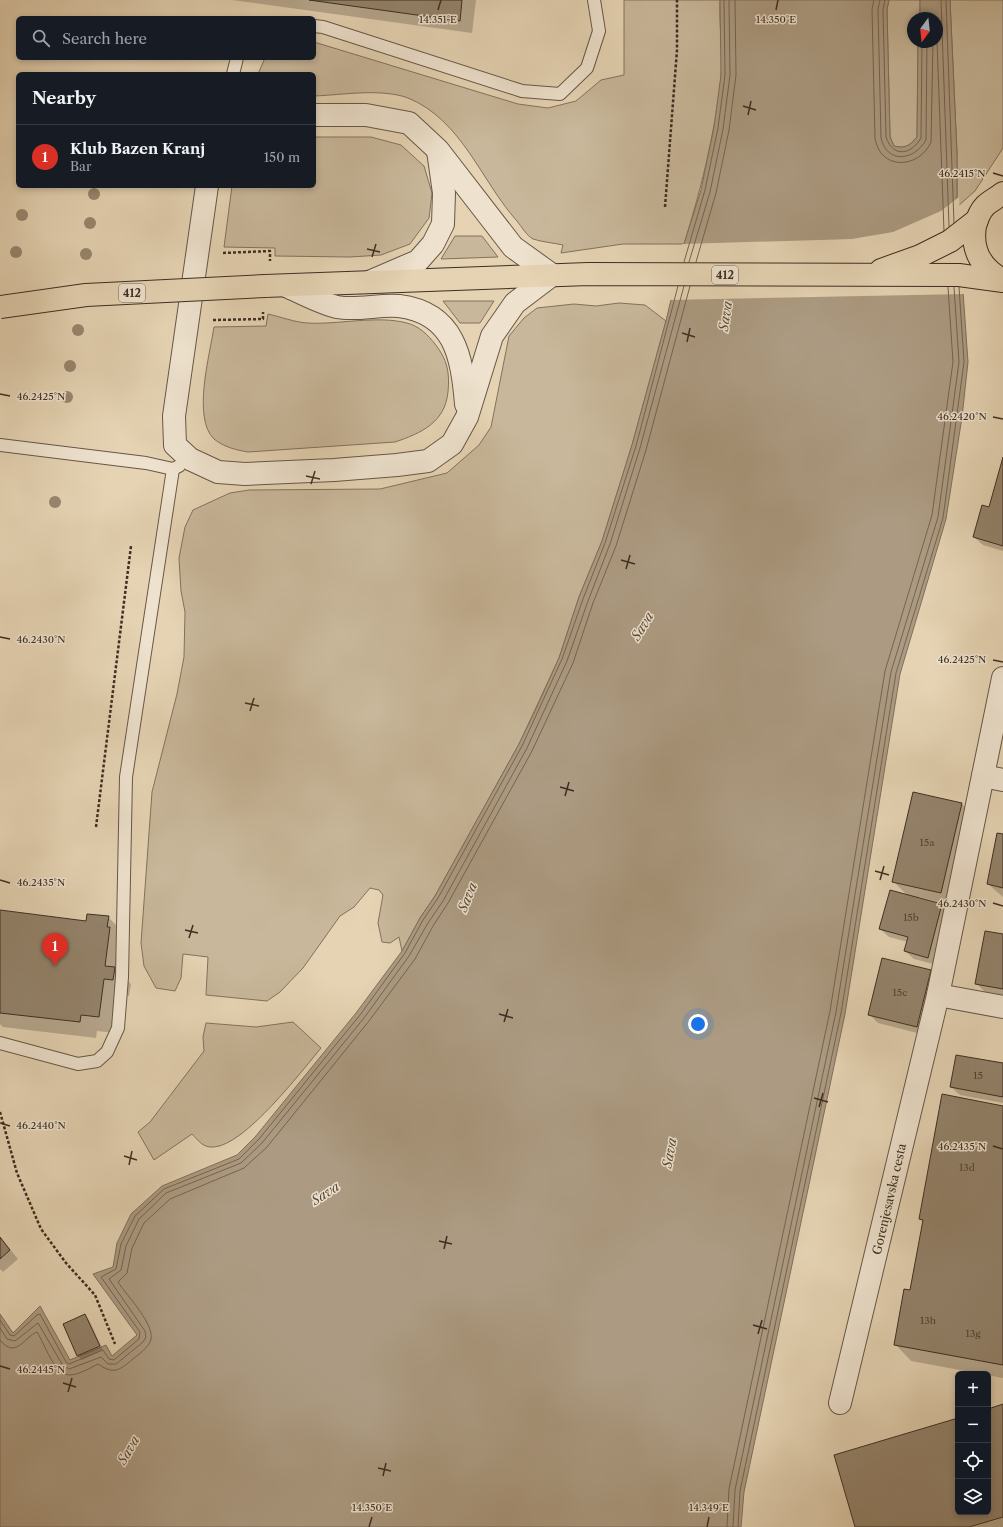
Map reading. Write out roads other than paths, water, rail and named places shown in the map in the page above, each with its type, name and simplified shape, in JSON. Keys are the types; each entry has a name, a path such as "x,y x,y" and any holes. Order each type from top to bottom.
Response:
{"main road":[{"name":"412","path":"1003,193 984,207 977,220 974,234 975,249 982,263 992,274 1003,281"},
{"name":"412","path":"863,276 926,253 950,241 977,220"},
{"name":"412","path":"0,307 86,295 265,286 366,284 588,274 863,276 959,275 1003,281"}],"street":[{"path":"207,188 174,416 175,444 182,464 218,472 245,474 334,470 428,461 452,444 467,417 492,336 515,303 552,275 513,247 438,150 409,123 366,115 316,115"},
{"path":"366,284 418,261 433,244 443,224 444,194 438,150"},
{"path":"286,286 338,307 399,306 427,314 450,334 463,372 467,417"},
{"name":"Gorenjesavska cesta","path":"840,1403 938,995 993,778 1003,678"},
{"path":"938,995 1003,1007"}],"lane":[{"path":"316,26 323,27 522,91 560,94 586,68 598,31 594,0"},
{"path":"234,72 236,60"},
{"path":"0,445 146,463 182,464 126,777 122,977 118,1028 107,1052 97,1061 78,1064 0,1043"}],"water":[{"name":"Sava","path":"720,0 889,0 887,9 890,137 894,146 904,147 909,145 917,137 918,48 943,48 943,12 920,12 920,0 950,0 957,153 957,207 968,362 962,417 946,519 900,674 845,1014 744,1492 741,1527 0,1527 0,1314 13,1333 40,1306 70,1360 106,1345 112,1356 137,1335 93,1274 113,1267 117,1243 131,1214 162,1186 237,1155 255,1137 356,1013 402,951 420,918 435,896 519,744 559,658 579,597 602,541 632,445 666,321 684,244 701,190 714,127 721,75"}],"place":[{"name":"Klub Bazen Kranj","path":"55,966"}]}
